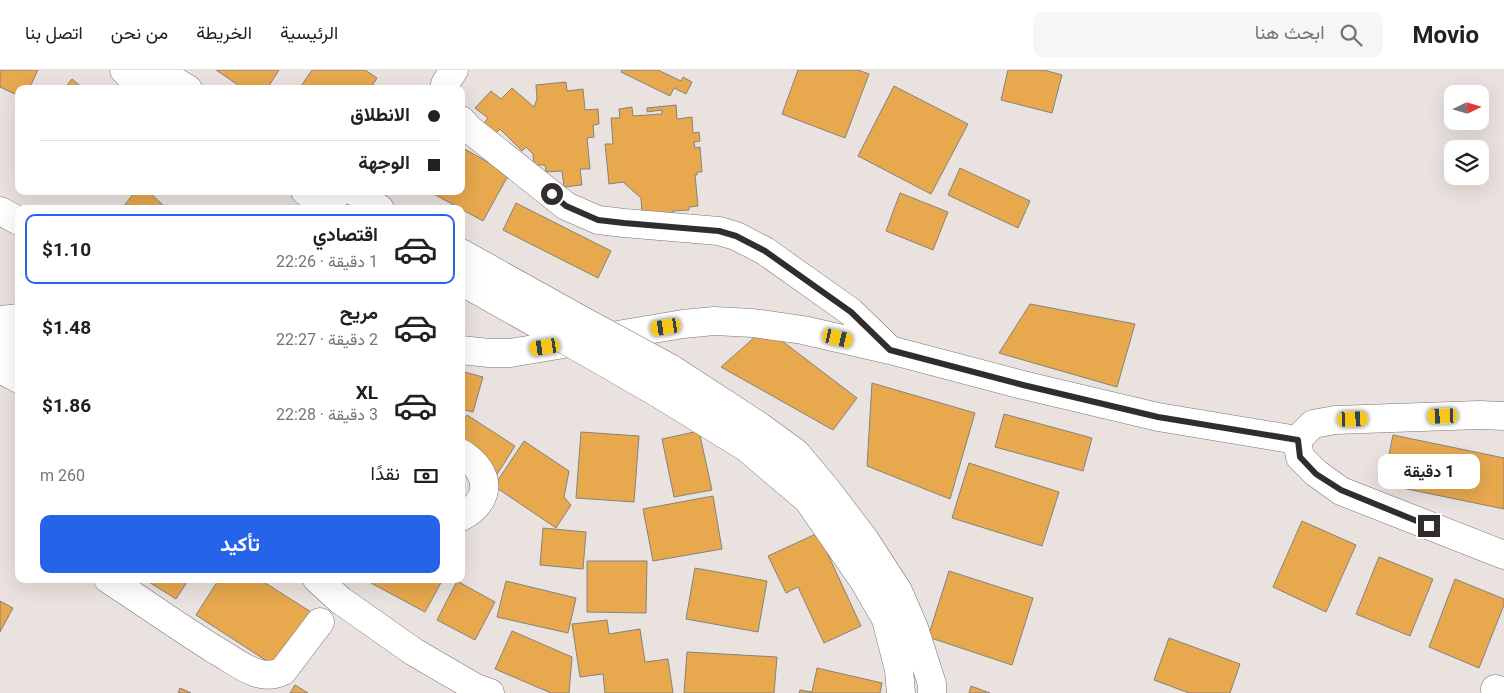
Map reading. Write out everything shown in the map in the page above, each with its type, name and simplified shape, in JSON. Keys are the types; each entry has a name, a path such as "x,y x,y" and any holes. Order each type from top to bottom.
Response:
{"street":[{"path":"124,70 140,85"},
{"path":"152,70 181,85"},
{"path":"445,85 454,70"},
{"path":"465,125 566,206 598,220 719,231 736,236 765,251 851,312 890,350"},
{"path":"360,195 374,205"},
{"path":"465,256 568,327 656,392 747,448 808,500 864,581 886,619 899,670 901,693"},
{"path":"465,283 670,368 796,453 843,508 898,591 914,628 932,684 932,693"},
{"path":"0,302 15,302"},
{"path":"0,320 15,318"},
{"path":"465,350 510,353 683,324 714,321 753,323 803,330 890,350 1023,385 1158,417 1298,440"},
{"path":"0,337 15,355"},
{"path":"0,369 15,377"},
{"path":"1504,416 1479,415 1335,420 1313,424 1298,440 1300,457 1316,474 1341,490 1504,556"},
{"path":"465,457 480,471 483,482 483,493 479,503 471,512 465,515"},
{"path":"114,583 206,644 258,674 277,674 283,671 320,622"},
{"path":"321,583 340,600 414,652 476,688 490,693"}],"building":[{"path":"0,70 38,70 31,85 15,85 15,94 0,87"},
{"path":"216,70 279,70 270,85 238,85"},
{"path":"312,70 365,70 377,78 373,85 302,85"},
{"path":"622,70 658,70 681,81 683,77 692,82 686,94 674,88 670,96 621,72"},
{"path":"798,70 858,70 869,74 845,138 782,114"},
{"path":"1008,70 1044,70 1062,75 1052,113 1001,100"},
{"path":"72,79 79,85 67,85"},
{"path":"566,82 567,91 583,89 585,110 598,109 599,124 593,125 594,137 587,138 590,169 580,169 582,185 564,187 562,171 546,172 545,165 534,165 533,154 526,147 522,151 500,129 496,133 484,123 488,118 475,108 491,91 501,99 512,88 534,107 537,99 536,85"},
{"path":"894,86 968,124 931,194 858,156"},
{"path":"676,105 677,119 692,117 693,133 699,132 700,141 694,142 695,148 700,147 702,172 697,172 697,175 695,175 698,206 689,207 689,210 673,211 674,216 642,214 641,198 623,182 609,184 605,144 613,144 611,118 620,118 619,109 632,107 633,116 662,114 662,110 647,112 647,108"},
{"path":"465,149 509,174 483,221 465,211 465,205 454,205 435,195 465,195"},
{"path":"960,168 1030,201 1018,228 948,195"},
{"path":"900,193 948,212 933,250 886,231"},
{"path":"133,195 152,195 163,205 124,205"},
{"path":"516,203 611,251 598,278 503,230"},
{"path":"1030,304 1135,324 1117,387 999,353"},
{"path":"765,328 857,398 833,430 721,367"},
{"path":"465,372 483,377 473,412 465,410"},
{"path":"872,383 975,413 950,499 867,466"},
{"path":"1004,414 1092,438 1083,471 995,447"},
{"path":"467,415 515,446 496,476 465,442 465,418"},
{"path":"699,431 712,490 674,497 662,439"},
{"path":"581,432 639,436 634,502 576,498"},
{"path":"1393,435 1504,458 1504,509 1383,484"},
{"path":"524,441 569,471 564,497 571,505 556,528 494,486"},
{"path":"969,463 1059,492 1042,546 952,518"},
{"path":"713,496 722,549 653,561 643,509"},
{"path":"1302,521 1356,545 1326,612 1273,587"},
{"path":"543,528 586,532 583,569 540,565"},
{"path":"818,533 861,626 824,643 798,587 786,593 768,556"},
{"path":"1379,557 1433,579 1410,636 1356,614"},
{"path":"587,561 647,561 646,613 587,612"},
{"path":"695,568 767,581 758,632 686,619"},
{"path":"949,571 1033,598 1012,665 928,637"},
{"path":"1455,579 1504,599 1504,605 1479,668 1429,647"},
{"path":"506,581 576,598 568,633 497,617"},
{"path":"150,583 186,583 176,599"},
{"path":"216,583 265,583 311,612 276,667 196,615"},
{"path":"371,583 441,583 425,612"},
{"path":"456,583 461,583 495,602 475,640 437,620"},
{"path":"0,601 13,608 0,632"},
{"path":"607,620 609,634 640,629 645,662 668,659 673,693 605,693 603,674 580,677 572,624"},
{"path":"512,631 572,657 569,693 551,693 495,669"},
{"path":"1169,638 1240,664 1230,693 1189,693 1154,680"},
{"path":"687,652 777,657 774,693 684,693"},
{"path":"817,668 882,683 880,693 799,693 800,690 812,692"},
{"path":"295,685 308,693 290,693"},
{"path":"971,686 990,693 969,693"},
{"path":"180,688 191,693 178,693"}],"route":[{"path":"552,194 566,206 598,220 719,231 736,236 765,251 824,292 851,312 890,350 1023,385 1158,417 1298,440 1300,457 1316,474 1341,490 1429,526"}]}
